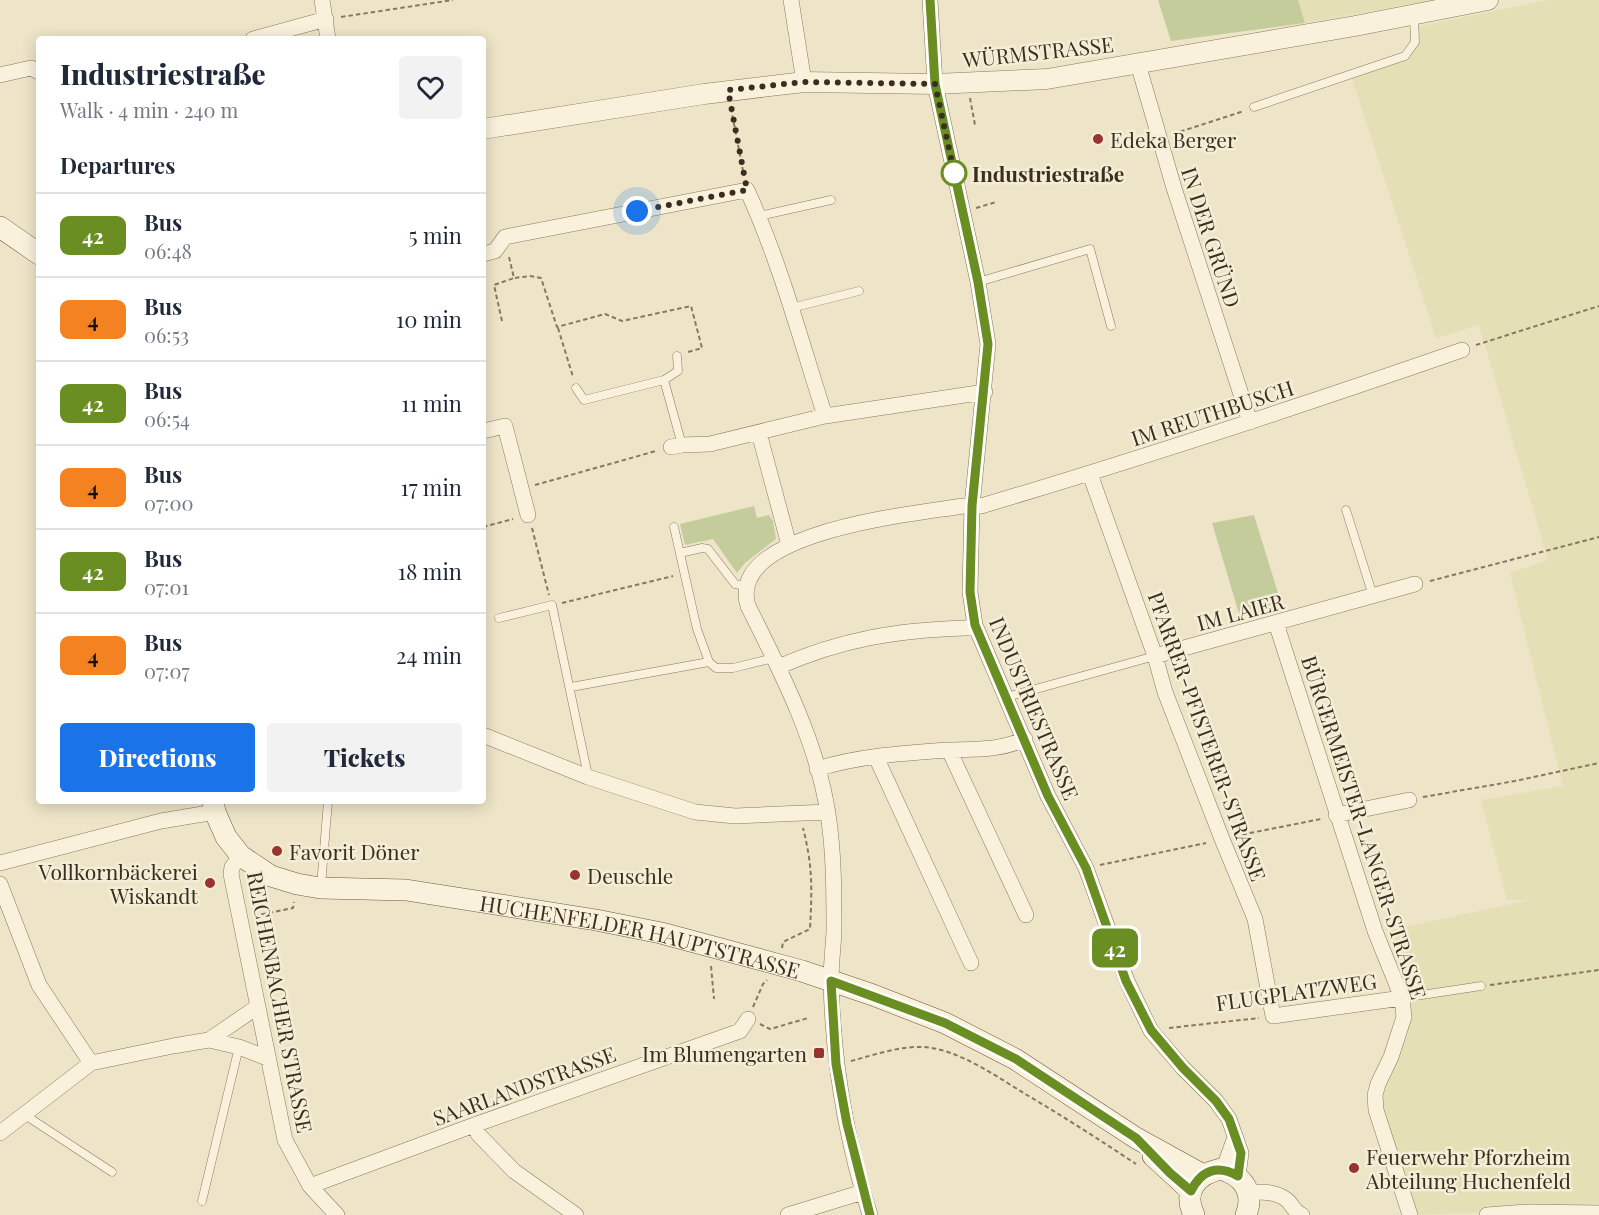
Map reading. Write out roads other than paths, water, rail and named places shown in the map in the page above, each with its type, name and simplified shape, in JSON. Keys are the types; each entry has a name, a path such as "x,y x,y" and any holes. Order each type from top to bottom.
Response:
{"main road":[{"path":"0,227 36,252"},
{"name":"HUCHENFELDER HAUPTSTRASSE","path":"214,806 226,837 241,856 271,876 297,884 320,888 406,890 468,898 661,933 831,981 945,1023 1016,1059 1136,1138 1220,1181"},
{"path":"1194,1215 1190,1199 1220,1181 1250,1200 1246,1215"}],"street":[{"path":"322,0 328,36"},
{"path":"791,0 804,82"},
{"name":"INDUSTRIESTRASSE","path":"930,0 935,84 978,282 988,344 972,506 970,592 975,625 1048,796 1086,868 1126,981 1151,1030 1183,1068 1216,1101 1229,1119 1241,1153 1220,1181"},
{"name":"WÜRMSTRASSE","path":"486,129 728,90 804,82 935,84 1047,79 1488,0"},
{"path":"264,36 326,19"},
{"name":"IN DER GRÜND","path":"1138,64 1159,139 1250,422"},
{"path":"0,75 31,68 36,70"},
{"path":"486,253 495,251 505,237 747,190 759,216 791,308 825,416"},
{"name":"IM REUTHBUSCH","path":"746,585 757,568 789,545 832,529 963,506 981,506 1090,474 1462,350"},
{"path":"677,446 710,444 825,416 985,392"},
{"path":"486,431 505,426 528,515"},
{"path":"759,433 789,545"},
{"name":"PFARRER-PFISTERER-STRASSE","path":"1090,474 1155,656 1165,692 1255,920 1273,1016"},
{"name":"IM LAIER","path":"1155,656 1415,584"},
{"path":"746,585 748,606 798,712 817,769 828,812 832,851 834,932 831,981 836,1064 847,1124 870,1215"},
{"name":"BÜRGERMEISTER-LANGER-STRASSE","path":"1276,623 1336,815 1375,931 1402,998 1404,1017 1375,1095 1376,1110 1410,1215"},
{"path":"776,663 866,637 902,631 966,628 975,625"},
{"path":"486,736 588,777 695,812 735,816 828,812"},
{"path":"817,769 876,757 999,748 1025,739"},
{"path":"948,750 1026,915"},
{"path":"876,757 970,963"},
{"path":"1336,815 1409,800"},
{"path":"0,862 214,806"},
{"name":"REICHENBACHER STRASSE","path":"241,856 232,867 231,874 285,1140 310,1186 337,1215"},
{"path":"0,884 39,985 92,1063"},
{"name":"FLUGPLATZWEG","path":"1273,1016 1402,998"},
{"path":"209,1040 257,1007"},
{"name":"SAARLANDSTRASSE","path":"310,1186 740,1031 748,1019"},
{"path":"0,1133 92,1063 209,1040 239,1047 267,1058"},
{"path":"477,1124 478,1134 514,1171 576,1215"},
{"path":"1220,1181 1286,1199 1296,1213 1302,1215"},
{"path":"788,1215 863,1192"},
{"path":"1487,1215 1527,1212 1599,1214"}],"lane":[{"path":"1254,107 1405,56 1415,42 1414,14"},
{"path":"759,216 831,200"},
{"path":"978,282 1090,249 1111,326"},
{"path":"791,308 859,291"},
{"path":"576,388 584,400 664,380 678,371 677,356"},
{"path":"664,380 677,446"},
{"path":"1346,510 1372,596"},
{"path":"674,527 697,629 709,662 716,668 776,663"},
{"path":"680,553 702,548 708,549 735,584 746,585"},
{"path":"499,618 552,605 588,777"},
{"name":"IM LAIER","path":"1007,697 1155,656"},
{"path":"571,687 709,662"},
{"path":"320,888 328,804"},
{"name":"FLUGPLATZWEG","path":"1402,998 1481,986"},
{"path":"202,1201 239,1047"},
{"path":"25,1115 112,1173"}],"place":[{"name":"Edeka Berger","path":"1098,139"},
{"name":"Industriestraße","path":"954,173"},
{"name":"Favorit Döner","path":"277,851"},
{"name":"Deuschle","path":"575,875"},
{"name":"Vollkornbäckerei Wiskandt","path":"210,883"},
{"name":"Im Blumengarten","path":"819,1053"},
{"name":"Feuerwehr Pforzheim Abteilung Huchenfeld","path":"1354,1168"}]}
